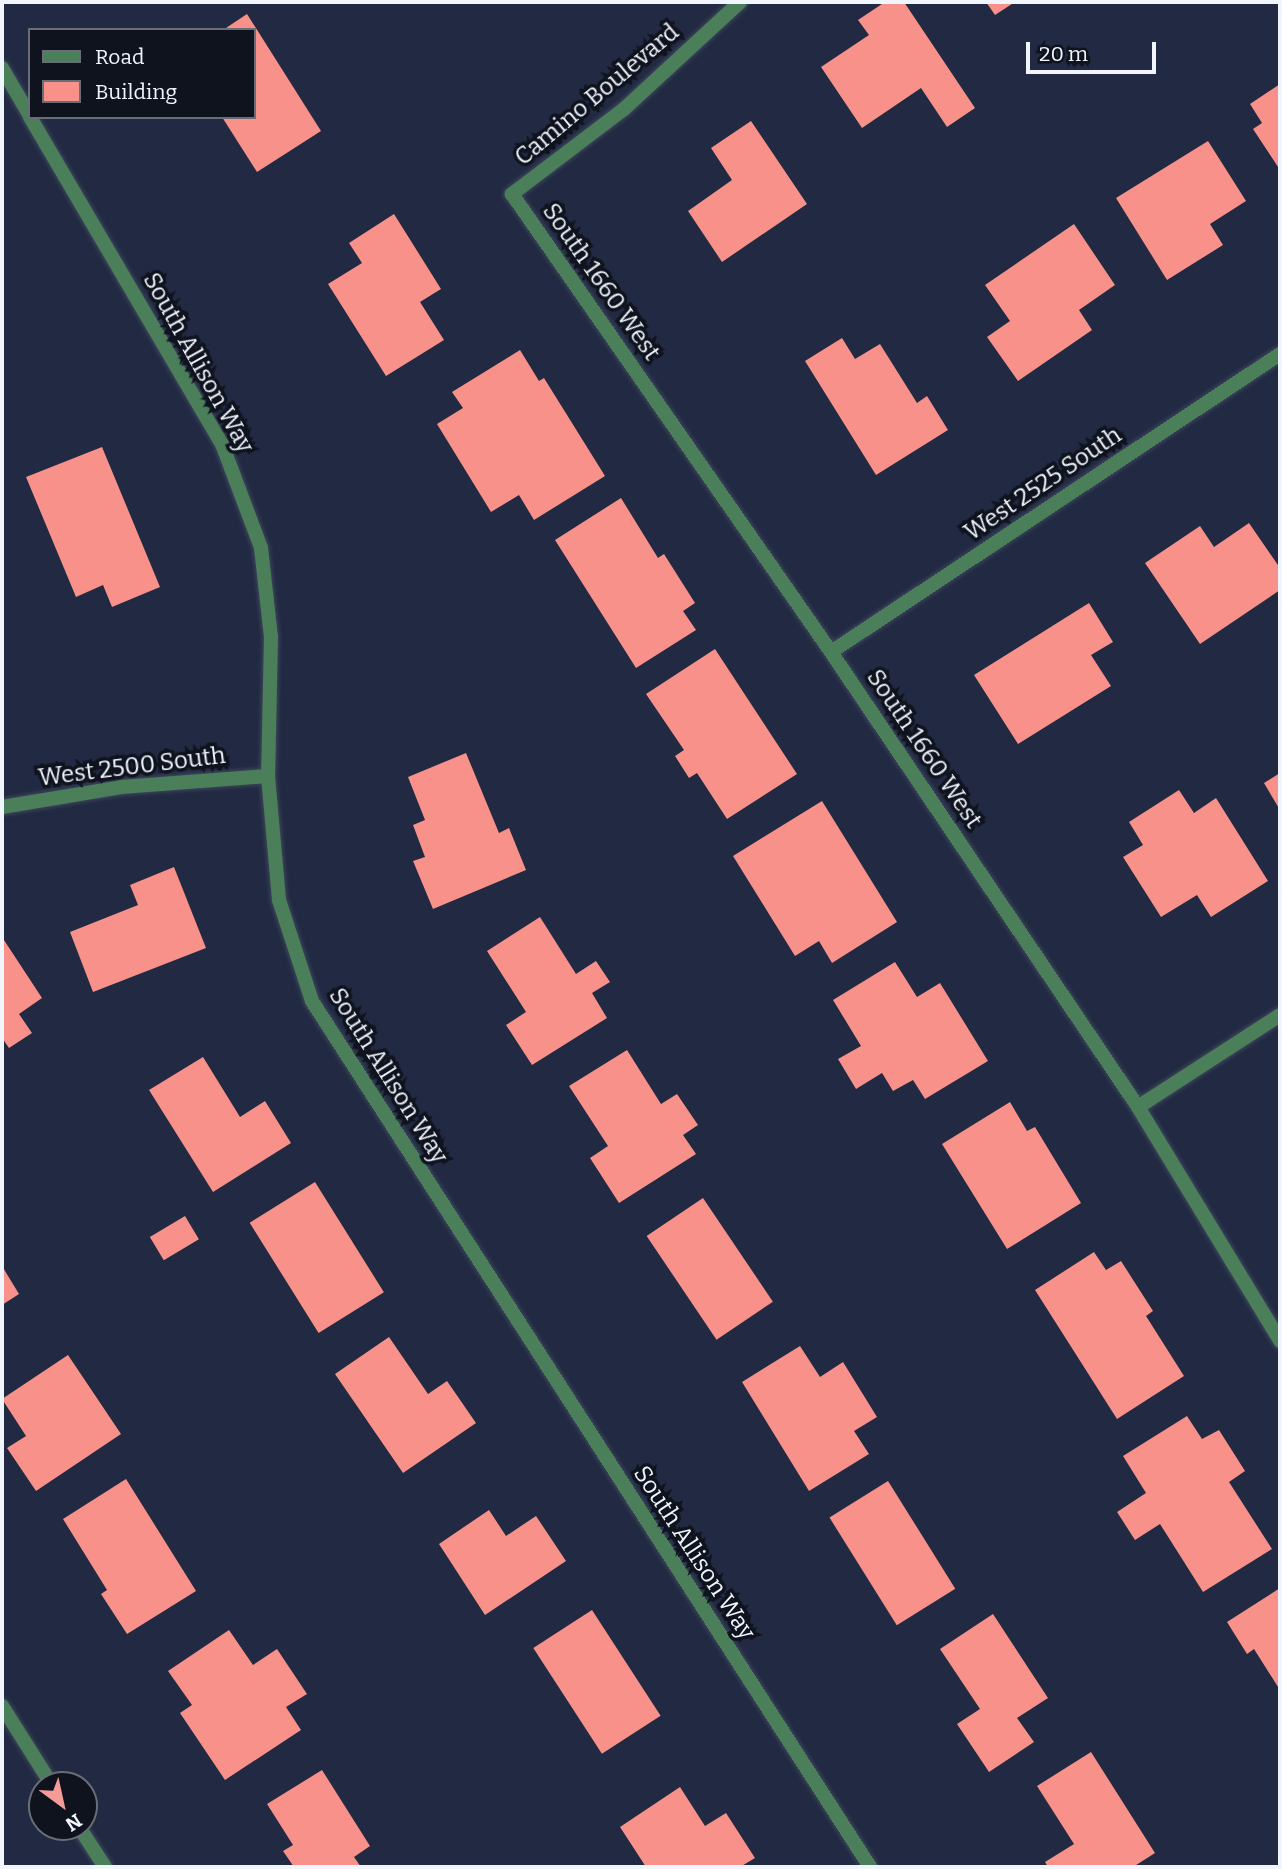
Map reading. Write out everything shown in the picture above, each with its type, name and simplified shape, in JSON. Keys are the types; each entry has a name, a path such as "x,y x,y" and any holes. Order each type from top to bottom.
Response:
{"street":[{"name":"Camino Boulevard","path":"512,194 624,109 740,2"},
{"name":"South Allison Way","path":"2,68 28,114"},
{"name":"South Allison Way","path":"31,119 222,444 261,548 271,637 268,775 279,900 312,1001 870,1867"},
{"name":"South 1660 West","path":"512,194 831,652 1138,1107 1280,1341"},
{"name":"West 2525 South","path":"831,652 1280,354"},
{"name":"West 2500 South","path":"2,807 121,787 268,775"},
{"path":"1138,1107 1280,1016"},
{"path":"2,1706 43,1771"},
{"path":"88,1841 105,1867"}],"building":[{"path":"885,2 904,2 975,108 947,127 921,88 862,128 821,67 869,35 858,20"},
{"path":"986,2 1015,2 995,15"},
{"path":"247,14 256,28 226,28"},
{"path":"256,28 321,131 257,172 223,119 256,119"},
{"path":"1280,84 1280,170 1253,129 1262,123 1250,104"},
{"path":"751,121 807,204 722,262 688,211 732,180 711,148"},
{"path":"1208,141 1246,201 1210,224 1223,245 1167,280 1116,198"},
{"path":"394,214 441,289 420,302 444,340 386,376 328,284 362,263 349,243"},
{"path":"1074,224 1115,285 1079,310 1092,330 1018,381 987,337 1010,321 985,285"},
{"path":"842,338 855,359 880,344 917,403 927,396 948,430 876,475 805,361"},
{"path":"520,350 539,381 544,378 605,476 534,520 519,495 491,512 437,424 463,408 452,392"},
{"path":"102,447 160,587 112,607 103,585 76,597 26,477"},
{"path":"621,498 658,558 664,554 695,603 683,611 696,630 636,668 555,540"},
{"path":"1249,523 1280,568 1280,590 1200,644 1145,563 1200,526 1214,547"},
{"path":"1089,603 1113,642 1091,655 1111,686 1018,744 974,675"},
{"path":"715,649 797,774 727,819 697,773 689,778 675,756 684,750 646,694"},
{"path":"466,753 499,833 509,828 526,870 433,909 413,861 425,857 413,825 425,820 408,777"},
{"path":"1280,773 1280,810 1264,783"},
{"path":"1179,790 1194,813 1216,798 1268,881 1211,917 1197,895 1161,917 1123,857 1143,845 1129,822"},
{"path":"822,801 897,922 832,963 819,941 795,956 733,856"},
{"path":"174,867 206,948 93,992 70,932 138,905 130,885"},
{"path":"540,917 576,974 596,961 610,982 592,993 607,1018 532,1065 506,1025 526,1012 487,951"},
{"path":"2,937 42,998 19,1014 32,1033 9,1048 2,1038"},
{"path":"895,962 917,997 940,983 988,1061 925,1099 913,1080 893,1091 882,1073 856,1089 838,1059 861,1046 833,1000"},
{"path":"627,1050 661,1104 677,1094 698,1125 683,1135 696,1154 619,1203 590,1158 608,1146 569,1086"},
{"path":"203,1057 240,1117 265,1101 291,1143 213,1192 149,1090"},
{"path":"1010,1102 1027,1131 1035,1127 1081,1203 1007,1249 942,1144"},
{"path":"315,1182 384,1292 319,1333 250,1223"},
{"path":"703,1198 773,1302 717,1340 647,1236"},
{"path":"185,1216 199,1239 164,1260 150,1237"},
{"path":"1094,1252 1106,1270 1121,1261 1153,1311 1146,1316 1184,1376 1117,1419 1035,1290"},
{"path":"2,1266 19,1294 2,1305"},
{"path":"389,1337 428,1394 447,1381 476,1423 403,1473 335,1374"},
{"path":"800,1346 820,1377 843,1362 877,1417 854,1431 869,1454 809,1491 742,1382"},
{"path":"68,1355 121,1434 36,1491 7,1448 26,1436 2,1399"},
{"path":"1187,1416 1202,1439 1219,1430 1245,1471 1229,1482 1272,1549 1203,1592 1160,1524 1135,1540 1117,1512 1146,1493 1123,1456"},
{"path":"126,1479 196,1591 127,1634 101,1594 107,1590 63,1519"},
{"path":"888,1481 955,1589 897,1625 829,1518"},
{"path":"489,1510 506,1536 536,1516 566,1561 485,1615 439,1544"},
{"path":"1280,1588 1280,1690 1254,1649 1247,1654 1227,1622"},
{"path":"592,1610 661,1716 602,1754 533,1648"},
{"path":"993,1614 1048,1698 1017,1718 1034,1742 989,1772 957,1724 980,1709 940,1649"},
{"path":"229,1630 253,1665 277,1649 307,1694 286,1707 301,1730 225,1780 180,1713 192,1705 168,1671"},
{"path":"1091,1752 1155,1853 1133,1867 1048,1867 1045,1862 1074,1844 1037,1786"},
{"path":"322,1770 370,1846 354,1857 361,1867 294,1867 283,1851 293,1845 267,1804"},
{"path":"680,1787 705,1826 726,1813 755,1858 740,1867 646,1867 620,1827"}]}
